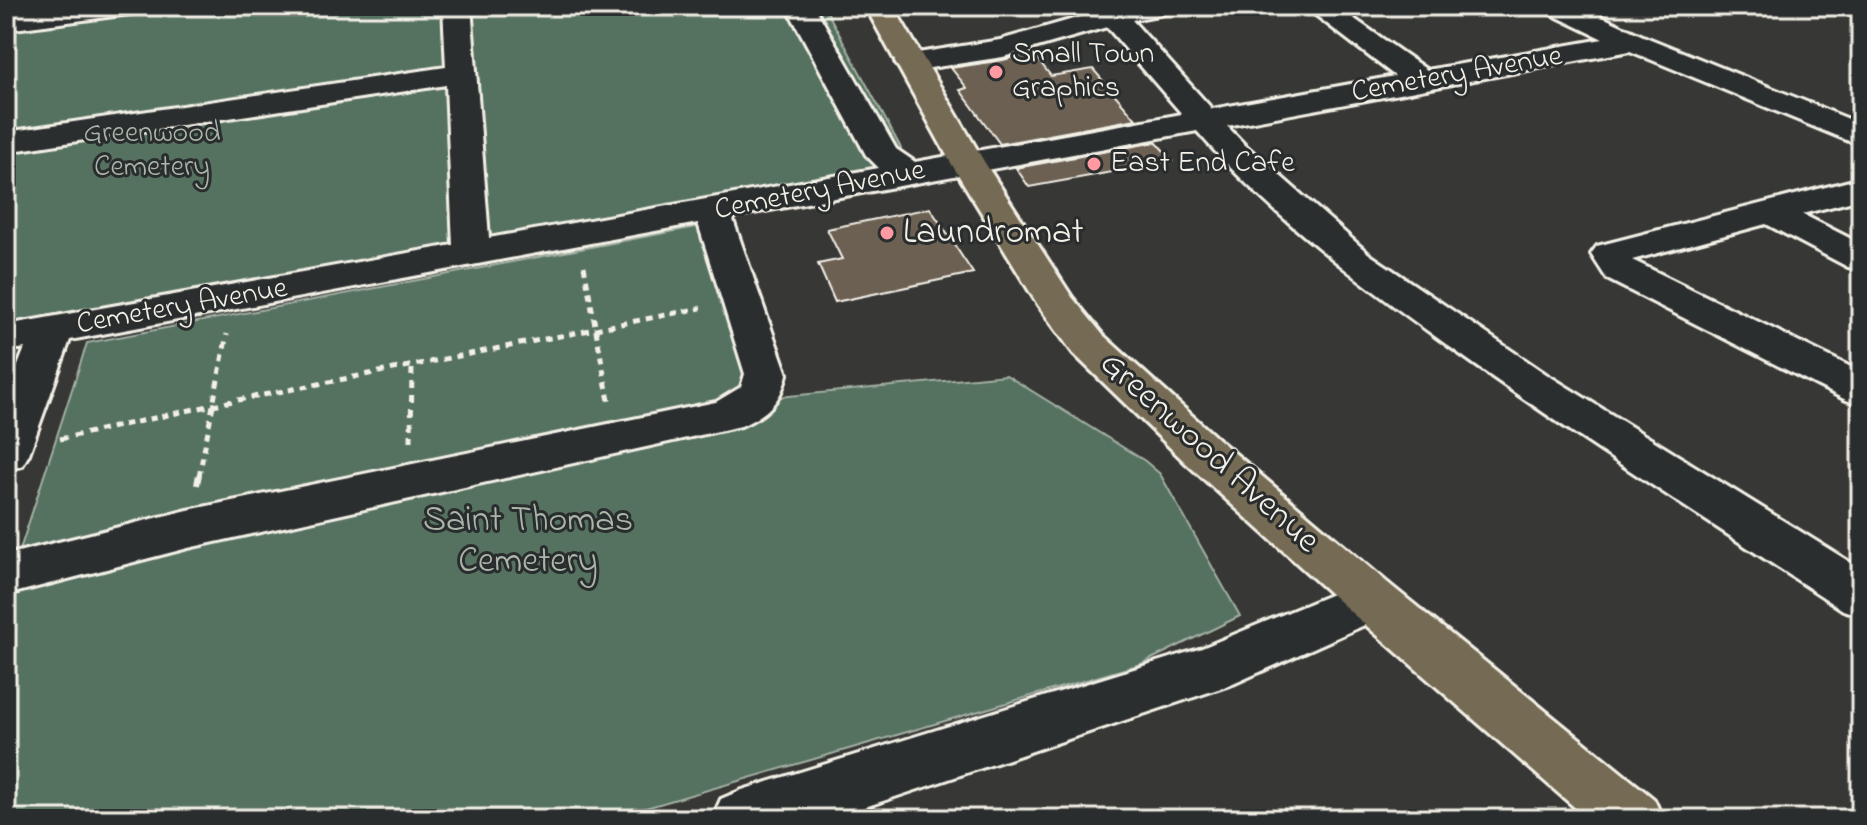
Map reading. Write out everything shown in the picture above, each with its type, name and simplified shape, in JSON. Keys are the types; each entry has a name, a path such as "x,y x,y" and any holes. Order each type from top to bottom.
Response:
{"main road":[{"name":"Greenwood Avenue","path":"879,6 968,163 1058,305 1088,344 1202,451 1371,599 1633,819"}],"street":[{"path":"6,22 130,6"},
{"path":"457,6 472,255"},
{"path":"800,6 883,155 909,174"},
{"path":"910,62 1003,48 1113,16 1163,6"},
{"path":"1318,6 1422,81"},
{"path":"1557,6 1633,42 1861,136"},
{"path":"1113,16 1208,120 1232,151 1356,262 1531,384 1861,595"},
{"name":"Cemetery Avenue","path":"6,338 712,212 1633,42"},
{"path":"6,142 462,74"},
{"path":"1861,188 1610,254 1621,271 1861,390"},
{"path":"1768,211 1861,259"},
{"path":"6,575 188,529 725,415 750,404 762,392 766,374 712,212"},
{"path":"7,452 53,329"},
{"path":"742,819 1214,668 1371,599"}],"path":[{"path":"578,236 616,438"},
{"path":"188,529 233,299"},
{"path":"7,452 213,405 741,300"},
{"path":"411,482 412,366"}],"green space":[{"name":"Greenwood Cemetery","path":"6,6 824,6 901,148 871,170 6,326"},
{"name":"Saint Thomas Cemetery","path":"717,223 779,397 1006,375 1145,461 1160,474 1240,616 1141,664 608,819 6,819 6,593 87,343"}],"building":[{"path":"1032,52 1051,76 1093,69 1136,119 1000,144 960,90 967,88 951,68"},
{"name":"East End Cafe","path":"1156,142 1173,161 1029,187 1016,168"},
{"path":"930,208 973,273 835,302 818,264 842,259 827,229"}],"place":[{"name":"Small Town Graphics","path":"996,72"},
{"name":"East End Cafe","path":"1094,164"},
{"name":"Laundromat","path":"887,233"}]}
